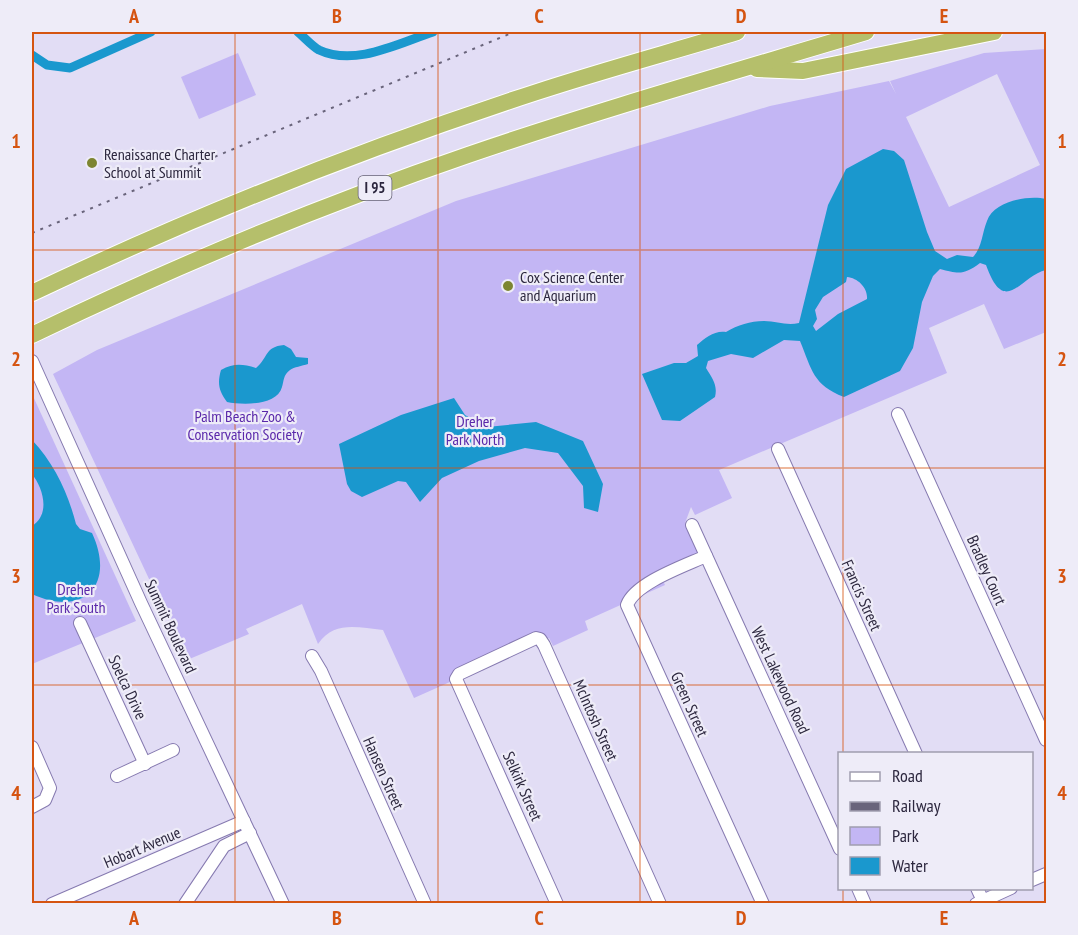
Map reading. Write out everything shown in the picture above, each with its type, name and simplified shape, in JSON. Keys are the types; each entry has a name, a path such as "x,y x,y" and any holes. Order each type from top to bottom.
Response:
{"highway":[{"name":"I 95","path":"33,292 197,219 366,151 559,85 735,32"},
{"name":"I 95","path":"32,335 241,241 381,186 584,116 866,32"},
{"path":"744,68 804,71 994,32"}],"street":[{"name":"Summit Boulevard","path":"32,361 141,603 283,903"},
{"name":"Bradley Court","path":"898,414 1047,740"},
{"name":"Francis Street","path":"778,449 916,752"},
{"name":"West Lakewood Road","path":"692,525 838,845"},
{"name":"Green Street","path":"706,556 639,589 629,598 627,605 763,903"},
{"name":"Soelca Drive","path":"80,623 146,764"},
{"name":"McIntosh Street","path":"458,682 459,674 536,638 543,642 660,903"},
{"name":"Hansen Street","path":"312,656 326,682 424,903"},
{"name":"Selkirk Street","path":"458,682 557,903"},
{"path":"32,747 50,788 45,800 32,807"},
{"path":"117,776 173,750"},
{"name":"Hobart Avenue","path":"52,903 244,821"},
{"path":"191,844 207,843 216,847 224,846 250,833"},
{"path":"197,884 202,869 212,854 207,843"},
{"path":"185,903 224,846"},
{"path":"1033,880 1047,874"},
{"path":"979,902 1006,890"}],"green space":[{"name":"Dreher Park North","path":"1046,49 1046,332 1004,349 984,304 929,328 947,373 719,470 732,498 695,515 691,507 685,523 703,561 663,581 665,585 585,621 588,630 553,646 549,638 414,698 383,630 339,628 325,636 318,644 302,604 246,629 249,634 187,660 53,374 97,350 456,201 770,106 889,81 896,94 890,81 984,53","holes":["997,74 1040,165 949,207 906,117"]},
{"path":"238,53 256,95 199,119 181,77"},
{"name":"Dreher Park South","path":"32,394 136,621 32,664"}],"water":[{"path":"883,149 894,151 904,160 935,251 947,259 957,255 973,257 980,245 991,214 1004,204 1021,199 1046,199 1046,270 1013,290 1006,291 1000,289 993,281 986,265 980,263 970,270 961,272 940,269 933,276 922,302 913,348 900,371 844,397 820,382 811,368 800,341 784,340 753,358 731,354 708,361 706,368 715,385 715,397 680,421 662,420 642,374 674,363 686,363 698,356 697,345 714,333 726,332 740,325 754,322 799,323 828,205 846,169","holes":["847,277 864,287 867,299 838,314 816,331 813,326 817,319 815,310 823,297 846,282"]},
{"path":"284,345 291,349 296,357 308,358 308,364 288,372 279,393 273,398 250,404 227,402 220,387 221,370 238,365 256,368 270,350"},
{"path":"454,398 465,415 487,427 536,422 583,441 603,484 598,512 584,508 583,486 558,453 525,448 479,461 442,478 420,502 406,482 398,481 362,497 351,491 347,484 339,444 401,415"},
{"path":"32,440 47,458 59,479 76,524 80,529 92,533 98,552 100,568 97,581 90,592 80,599 67,602 50,600 32,594 32,526 42,515 43,501 42,493 32,474"}],"waterway":[{"path":"32,55 47,65 70,68 151,32"},
{"path":"298,32 319,50 333,55 347,56 377,52 433,32"}],"railway":[{"path":"32,233 514,32"}],"place":[{"name":"Renaissance Charter School at Summit","path":"92,163"},
{"name":"Cox Science Center and Aquarium","path":"508,286"}],"park label":[{"name":"Palm Beach Zoo & Conservation Society","path":"245,425"}]}
